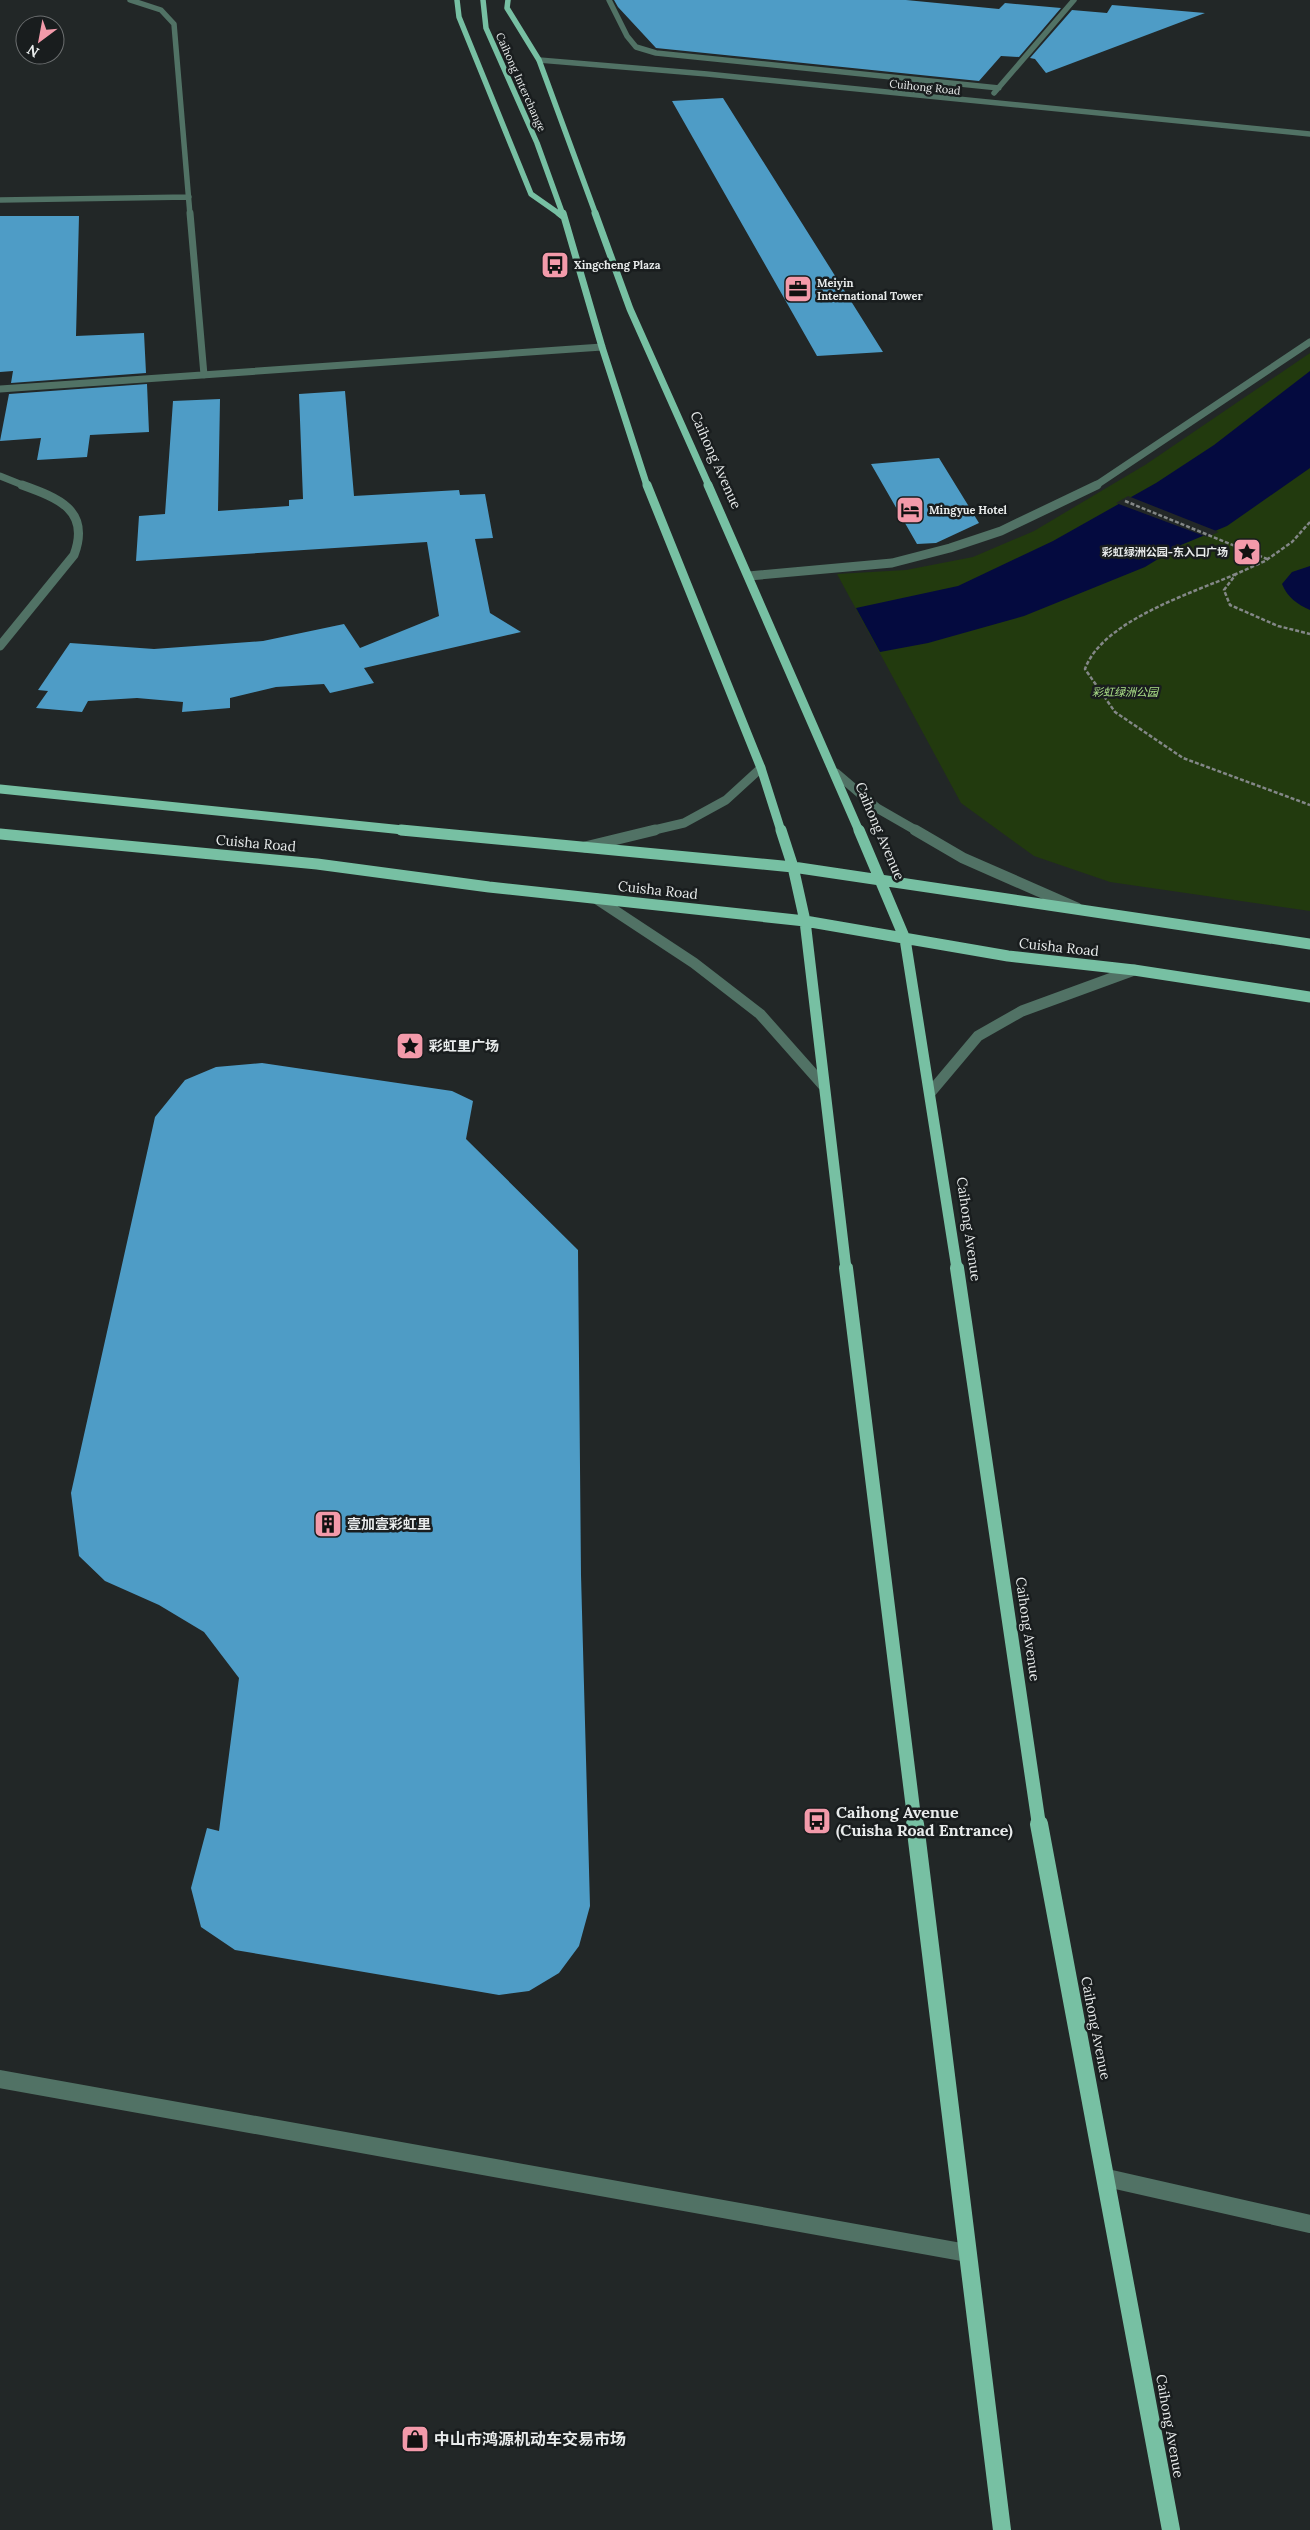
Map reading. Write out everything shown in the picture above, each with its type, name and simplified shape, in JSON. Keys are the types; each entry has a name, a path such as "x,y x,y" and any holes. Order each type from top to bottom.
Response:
{"main road":[{"path":"457,0 459,17 531,194 564,217 602,347 652,502 761,768 793,867 805,921 823,1085 1002,2530"},
{"name":"Caihong Interchange","path":"482,0 486,28 536,143 564,217"},
{"name":"Caihong Avenue","path":"508,0 507,8 539,60 630,308 836,773 882,879 905,939 930,1094 1039,1827 1107,2178 1171,2530"},
{"name":"Cuisha Road","path":"0,789 793,867 1310,944"},
{"name":"Cuisha Road","path":"0,834 317,864 597,899 805,921 1008,956 1134,970 1310,997"}],"street":[{"path":"130,0 164,11 171,17 174,24 204,375"},
{"path":"609,0 626,36 636,48 656,53 896,75 999,88"},
{"path":"985,103 1074,0"},
{"name":"Cuihong Road","path":"539,60 1310,134"},
{"path":"880,92 896,75"},
{"path":"0,200 189,197"},
{"path":"749,576 892,563 950,548 1000,531 1093,488 1310,342"},
{"path":"0,389 602,347"},
{"path":"0,476 40,491 62,503 75,519 80,536 74,555 0,646"},
{"path":"585,847 684,823 726,800 761,768"},
{"path":"836,773 877,808 963,858 1086,912"},
{"path":"597,899 694,963 760,1014 823,1085"},
{"path":"930,1094 978,1036 1022,1011 1134,970"},
{"path":"0,2079 967,2253"},
{"path":"1107,2178 1310,2224"}],"path":[{"path":"1123,500 1268,559"},
{"path":"1310,522 1292,542 1268,559 1172,603 1116,632 1092,653 1085,669 1115,712 1183,758 1310,805"},
{"path":"1236,574 1224,590 1230,604 1278,626 1310,634"}],"green space":[{"name":"彩虹绿洲公园","path":"1310,353 1310,911 1110,882 1034,856 961,803 837,574 906,570 973,557 1034,531 1145,465"}],"shaded area":[{"path":"1310,371 1310,468 1227,526 1181,545 1145,567 1024,616 928,643 880,652 856,608 958,586 1053,541 1156,483 1214,445"},
{"path":"1310,566 1310,610 1293,600 1282,584 1292,572"}],"pier":[{"path":"1128,496 1219,532 1207,537 1116,503"}],"building":[{"path":"614,0 906,0 999,9 1005,3 1061,8 1019,57 1001,56 979,81 656,48 618,7"},
{"path":"1112,5 1205,13 1046,73 1035,59 1030,58 1072,10 1107,13"},
{"path":"723,98 883,352 817,356 672,101"},
{"path":"0,216 79,216 76,336 144,333 146,373 11,383 13,371 0,372"},
{"path":"147,384 149,432 90,435 87,457 37,460 41,438 0,441 9,394"},
{"path":"345,391 354,496 459,490 460,495 485,494 493,538 475,539 490,613 521,632 364,668 374,683 330,693 324,684 276,687 230,698 230,708 182,712 183,702 137,698 88,701 82,712 36,708 48,691 38,690 70,643 154,649 263,641 344,624 360,648 439,616 427,542 136,561 139,516 165,514 173,401 220,399 218,511 289,506 289,500 303,499 299,394"},
{"path":"939,458 979,523 936,543 917,544 871,464"},
{"name":"壹加壹彩虹里","path":"262,1063 452,1091 473,1101 466,1139 578,1250 581,1575 590,1906 579,1946 559,1973 529,1991 499,1995 235,1950 201,1927 191,1888 207,1828 219,1831 239,1678 204,1632 159,1605 105,1581 79,1556 71,1493 155,1117 185,1080 216,1067"}],"place":[{"name":"Xingcheng Plaza","path":"555,265"},
{"name":"Meiyin International Tower","path":"798,289"},
{"name":"Mingyue Hotel","path":"910,510"},
{"name":"彩虹绿洲公园-东入口广场","path":"1247,552"},
{"name":"彩虹里广场","path":"410,1046"},
{"name":"壹加壹彩虹里","path":"328,1524"},
{"name":"Caihong Avenue (Cuisha Road Entrance)","path":"817,1821"},
{"name":"中山市鸿源机动车交易市场","path":"415,2439"}]}
